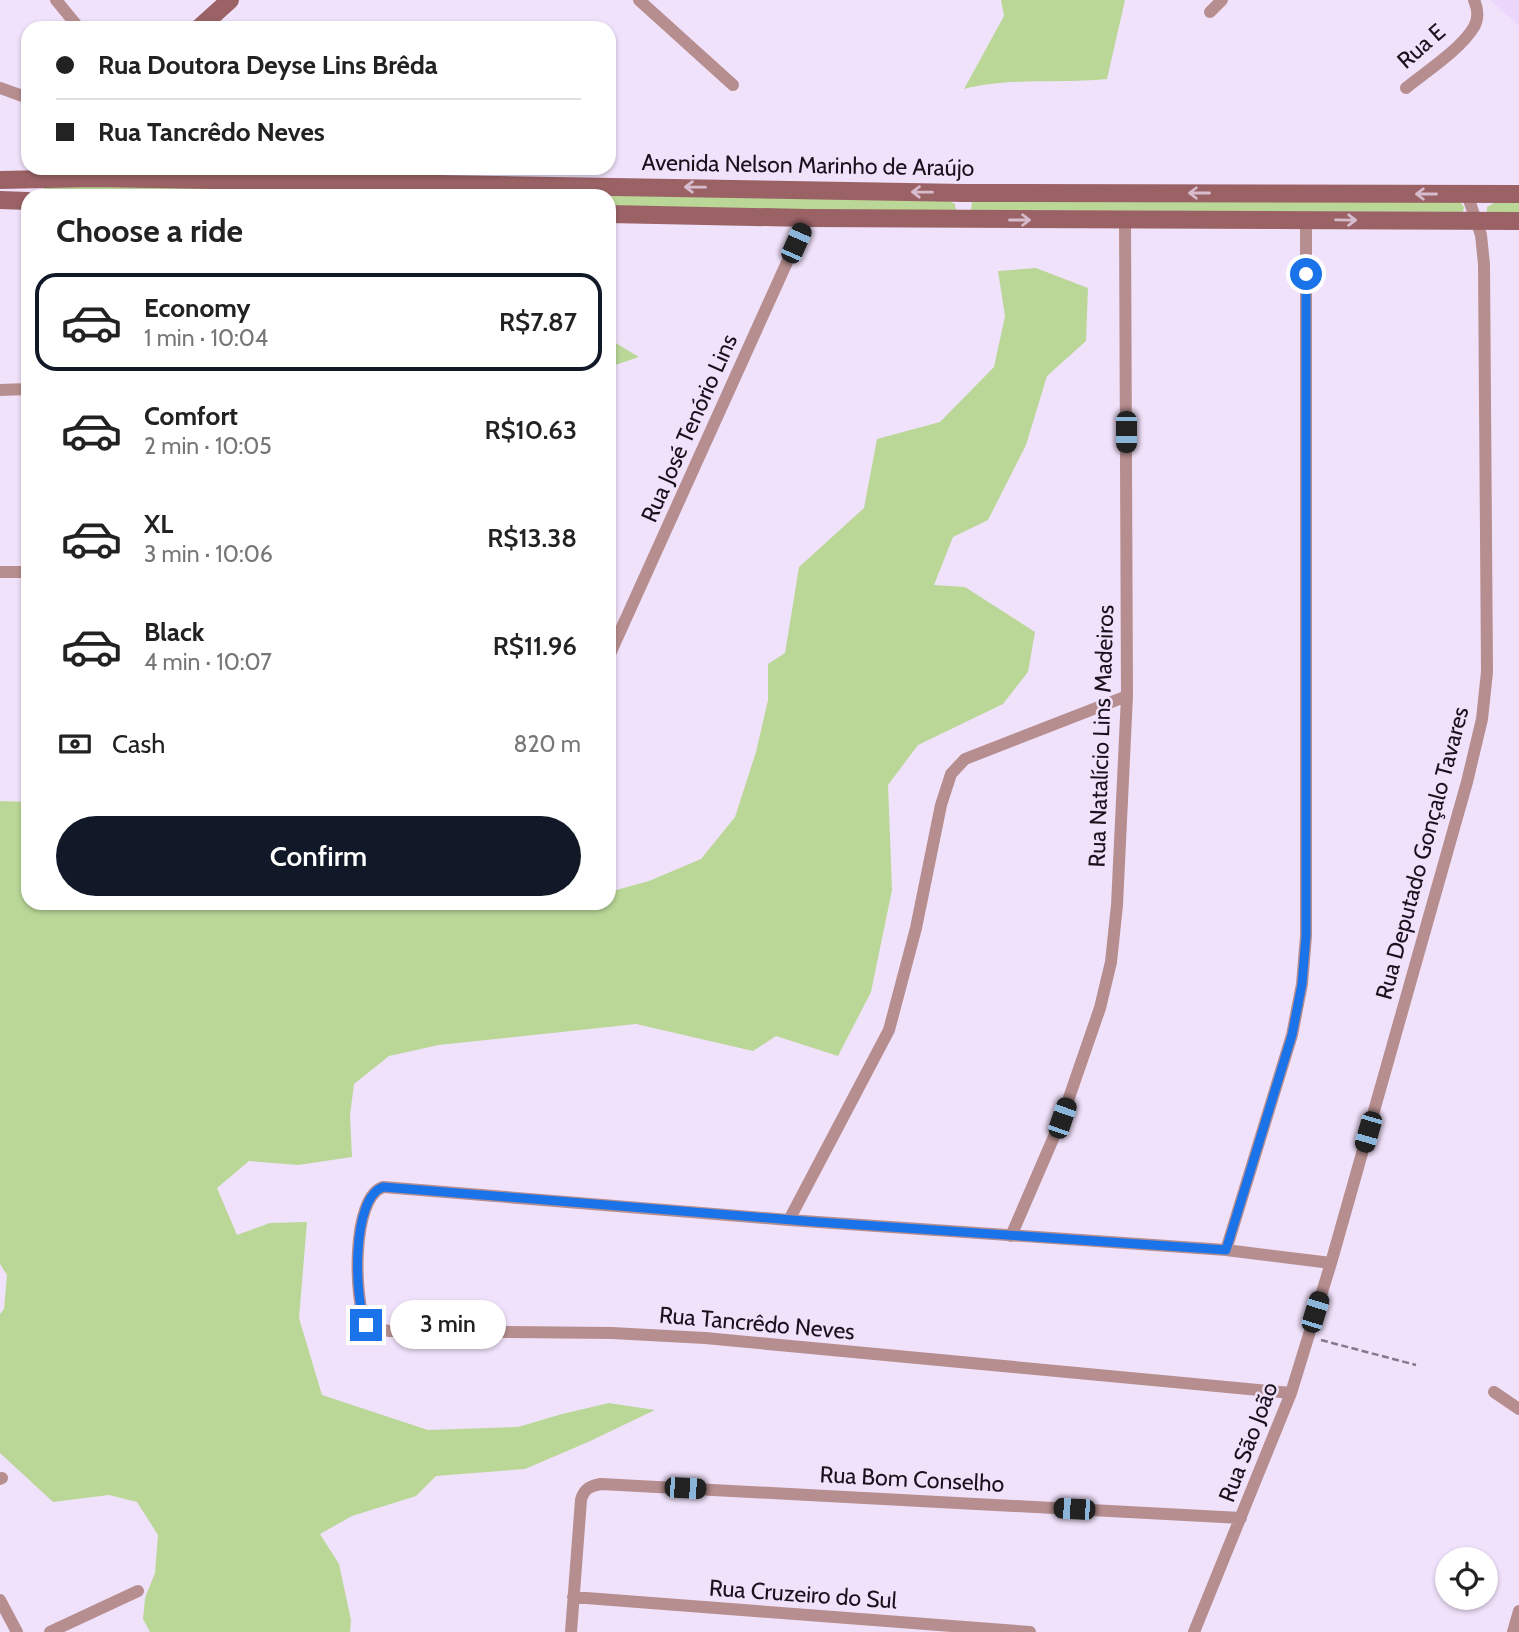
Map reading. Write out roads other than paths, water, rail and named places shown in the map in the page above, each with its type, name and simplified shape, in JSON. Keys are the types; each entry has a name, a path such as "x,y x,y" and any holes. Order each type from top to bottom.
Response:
{"main road":[{"path":"207,21 230,0"},
{"path":"4,181 21,172"},
{"name":"Avenida Nelson Marinho de Araújo","path":"4,181 68,175"},
{"name":"Avenida Nelson Marinho de Araújo","path":"137,175 465,189"},
{"name":"Avenida Nelson Marinho de Araújo","path":"616,191 1519,194"},
{"path":"963,219 964,192"},
{"path":"0,200 21,201"},
{"path":"616,214 807,218 1519,221"}],"street":[{"path":"55,0 73,21"},
{"path":"639,0 733,85"},
{"path":"1210,12 1222,0"},
{"name":"Rua E","path":"1406,88 1455,48 1474,27 1478,15 1474,0"},
{"path":"0,88 21,95"},
{"name":"Rua Deputado Gonçalo Tavares","path":"1331,1263 1467,782 1482,719 1487,672 1484,278 1481,236 1466,194"},
{"name":"Rua José Tenório Lins","path":"616,641 807,218"},
{"path":"1226,1250 1292,1035 1304,960 1306,219"},
{"name":"Rua Natalício Lins Madeiros","path":"1011,1236 1062,1118 1100,1008 1111,962 1117,905 1127,696 1125,220"},
{"path":"0,390 21,389"},
{"path":"0,572 21,572"},
{"path":"1127,696 965,759 951,774 941,806 916,928 889,1030 789,1220 1226,1250 1331,1263"},
{"name":"Rua Tancrêdo Neves","path":"789,1220 383,1187 370,1197 359,1226 359,1299 366,1325 389,1332 612,1333 705,1338 1290,1393"},
{"name":"Rua São João","path":"1194,1632 1290,1393 1331,1263"},
{"path":"1494,1392 1519,1409"},
{"name":"Rua Bom Conselho","path":"573,1597 583,1491 601,1484 1241,1518"},
{"path":"50,1632 138,1591"},
{"path":"570,1632 573,1597"},
{"name":"Rua Cruzeiro do Sul","path":"573,1597 1030,1632"},
{"path":"0,1600 17,1632"},
{"path":"1513,1632 1519,1611"}]}
